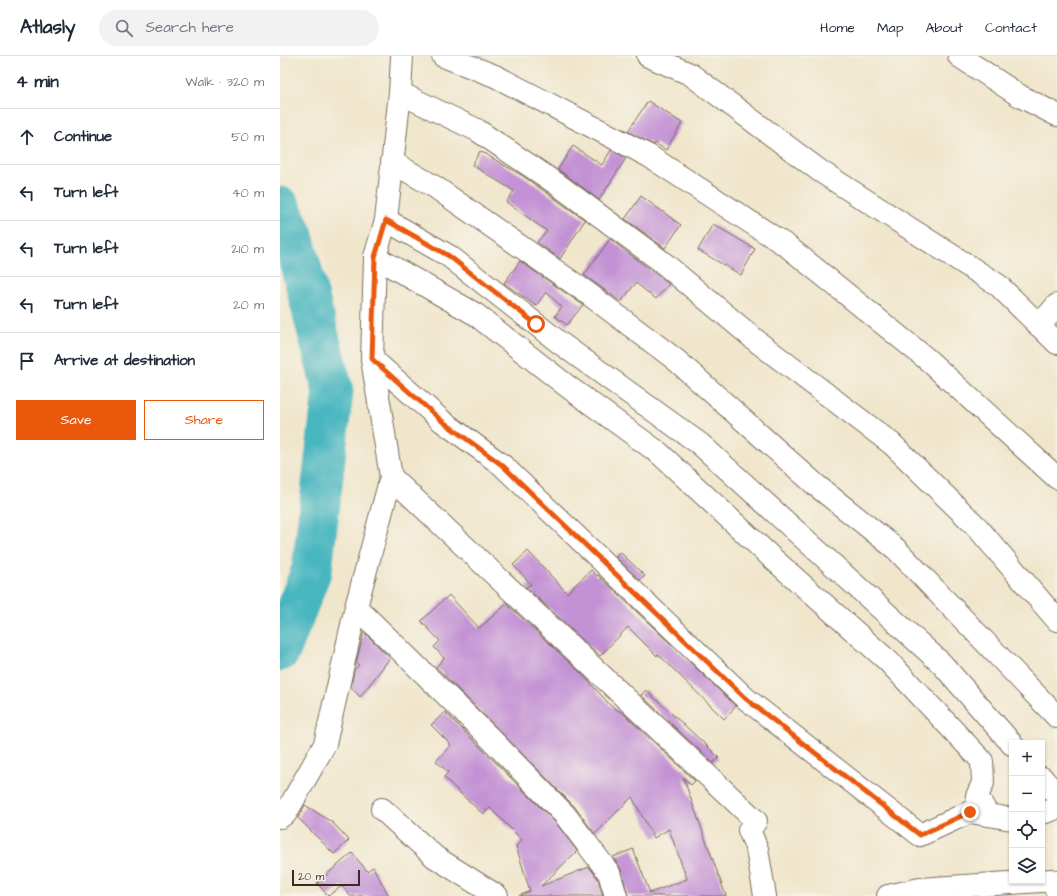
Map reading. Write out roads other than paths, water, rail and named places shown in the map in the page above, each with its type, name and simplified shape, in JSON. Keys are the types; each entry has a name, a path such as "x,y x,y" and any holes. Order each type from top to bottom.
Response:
{"street":[{"path":"280,817 286,813 325,744 356,607 391,477 372,359 375,257 386,220 400,93 402,56"},
{"path":"443,56 495,76 649,156 787,246 928,360 1057,478"},
{"path":"960,56 1020,96 1057,115"},
{"path":"656,60 690,74 820,171 998,285 1057,343"},
{"path":"400,93 477,130 557,184 661,261 759,343 892,444 976,526 1057,620"},
{"path":"392,162 434,187 586,292 676,360 816,486 896,549 1057,717"},
{"path":"386,220 449,256 560,343 700,444 942,664 1009,741"},
{"path":"375,257 475,314 567,386 659,453 771,557 888,661 982,761 983,783 977,796 988,815"},
{"path":"1040,326 1057,305"},
{"path":"372,359 442,421 502,465 745,698 920,835 970,812 1009,818"},
{"path":"391,477 756,821 749,830 757,849 765,896"},
{"path":"356,607 487,735 565,815 609,873 616,896"},
{"path":"1045,781 1057,795"},
{"path":"1045,811 1052,810 1057,806"},
{"path":"382,809 435,857 496,896"},
{"path":"888,896 920,889 962,891 1049,883"}],"waterway":[{"path":"280,207 293,236 333,391 312,569 280,651"}]}
